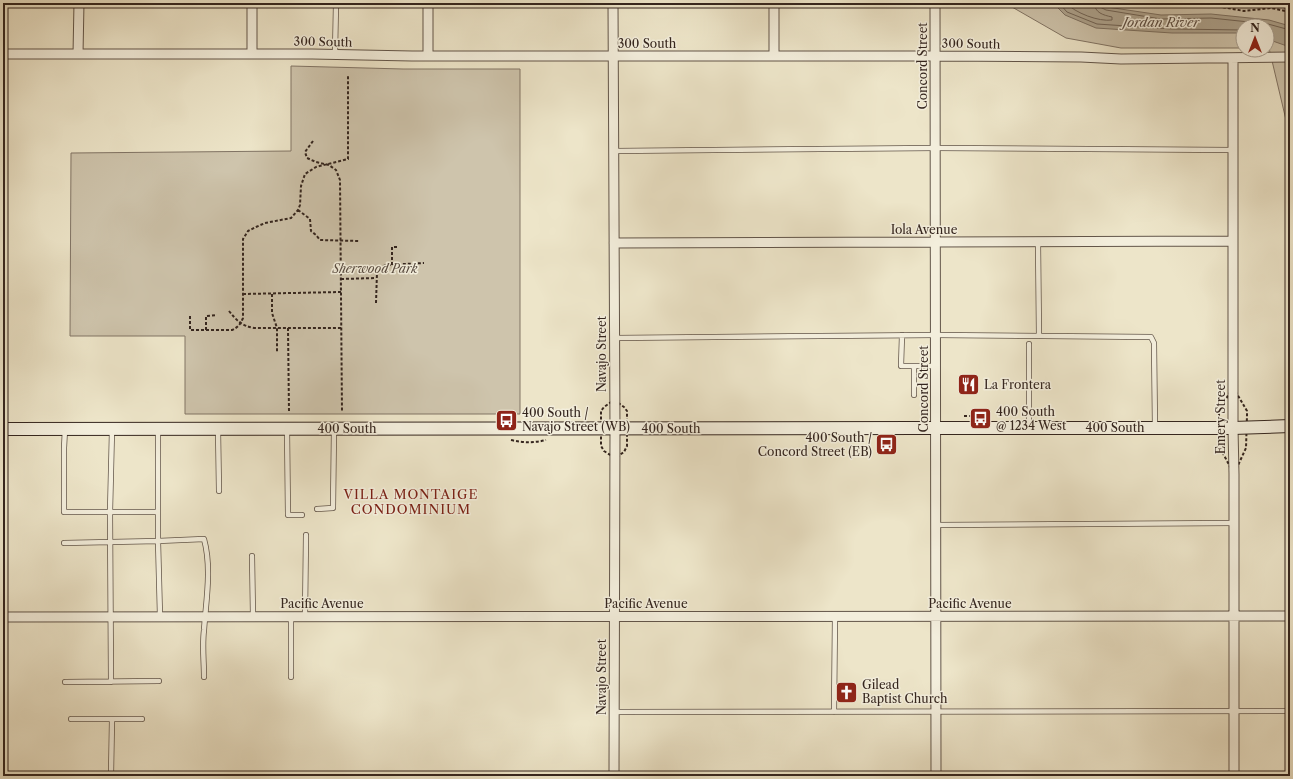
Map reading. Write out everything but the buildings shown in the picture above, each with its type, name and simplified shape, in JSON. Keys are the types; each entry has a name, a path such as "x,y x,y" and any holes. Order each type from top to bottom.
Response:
{"main road":[{"name":"400 South","path":"3,429 1233,428 1290,426"}],"street":[{"path":"78,54 79,3"},
{"path":"252,3 252,53"},
{"path":"428,3 428,56"},
{"name":"Navajo Street","path":"613,3 615,429 614,776"},
{"path":"774,3 774,56"},
{"name":"Concord Street","path":"935,3 936,776"},
{"name":"300 South","path":"3,54 252,53 428,56 936,56 1081,57 1121,59 1288,57"},
{"name":"Emery Street","path":"1233,58 1234,776"},
{"name":"Iola Avenue","path":"614,243 1233,241"},
{"name":"Pacific Avenue","path":"3,617 1290,616"}],"lane":[{"path":"335,54 336,3"},
{"path":"614,151 936,148 1233,150"},
{"path":"1038,241 1039,336"},
{"path":"614,338 902,335 1151,337 1154,343 1154,428"},
{"path":"902,335 901,366 936,366"},
{"path":"1029,344 1029,428"},
{"path":"914,366 914,395"},
{"path":"65,429 64,512 158,512"},
{"path":"110,682 110,512 112,429"},
{"path":"158,429 160,616"},
{"path":"218,429 219,491"},
{"path":"287,429 288,515 302,515"},
{"path":"317,509 333,508 334,429"},
{"path":"936,524 1234,523"},
{"path":"305,616 306,535"},
{"path":"64,542 204,539 208,551 206,616 204,631 204,676"},
{"path":"252,556 253,616"},
{"path":"291,616 291,677"},
{"path":"834,712 835,616"},
{"path":"65,682 159,681"},
{"path":"614,712 1290,711"},
{"path":"71,719 142,719"},
{"path":"111,776 112,719"}],"path":[{"path":"1158,3 1222,7 1244,11 1271,8 1290,12"},
{"path":"190,316 190,330 232,330 240,324 243,318 243,239 248,231 265,223 291,218 298,210 300,205 301,186 305,174 324,164 348,159 348,75"},
{"path":"313,141 305,152 307,158 329,165 336,170 340,180 342,412"},
{"path":"298,210 310,219 311,231 320,240 360,241"},
{"path":"392,265 392,247 397,247"},
{"path":"376,303 376,278 379,268 386,265 424,263"},
{"path":"340,278 376,278"},
{"path":"243,294 341,292"},
{"path":"272,294 272,313 277,328 277,353"},
{"path":"229,311 240,324 247,327 341,328"},
{"path":"206,330 206,316 217,315"},
{"path":"288,328 289,412"},
{"path":"601,411 601,417"},
{"path":"627,411 627,417"},
{"path":"1246,411 1247,415"},
{"path":"601,440 601,446"},
{"path":"627,441 627,446"},
{"path":"1246,443 1246,448"}],"green space":[{"path":"1012,3 1196,3 1275,6 1290,9 1290,137 1271,58 1275,58 1275,18 1235,18 1235,48 1121,48 1066,38 1012,7"},
{"name":"Sherwood Park","path":"291,66 403,69 520,69 520,414 185,414 185,336 70,336 71,153 291,151"}],"water":[{"name":"Jordan River","path":"1053,3 1100,3 1107,7 1161,15 1211,14 1250,18 1235,18 1235,33 1172,33 1096,28 1065,15"},
{"path":"1275,22 1290,26 1290,101 1287,46 1275,42"}],"place":[{"name":"La Frontera","path":"968,385"},
{"name":"400 South @ 1234 West","path":"980,419"},
{"name":"400 South / Navajo Street (WB)","path":"507,420"},
{"name":"400 South / Concord Street (EB)","path":"887,445"},
{"name":"Gilead Baptist Church","path":"846,692"}],"district":[{"name":"VILLA MONTAIGE CONDOMINIUM","path":"411,502"}]}
